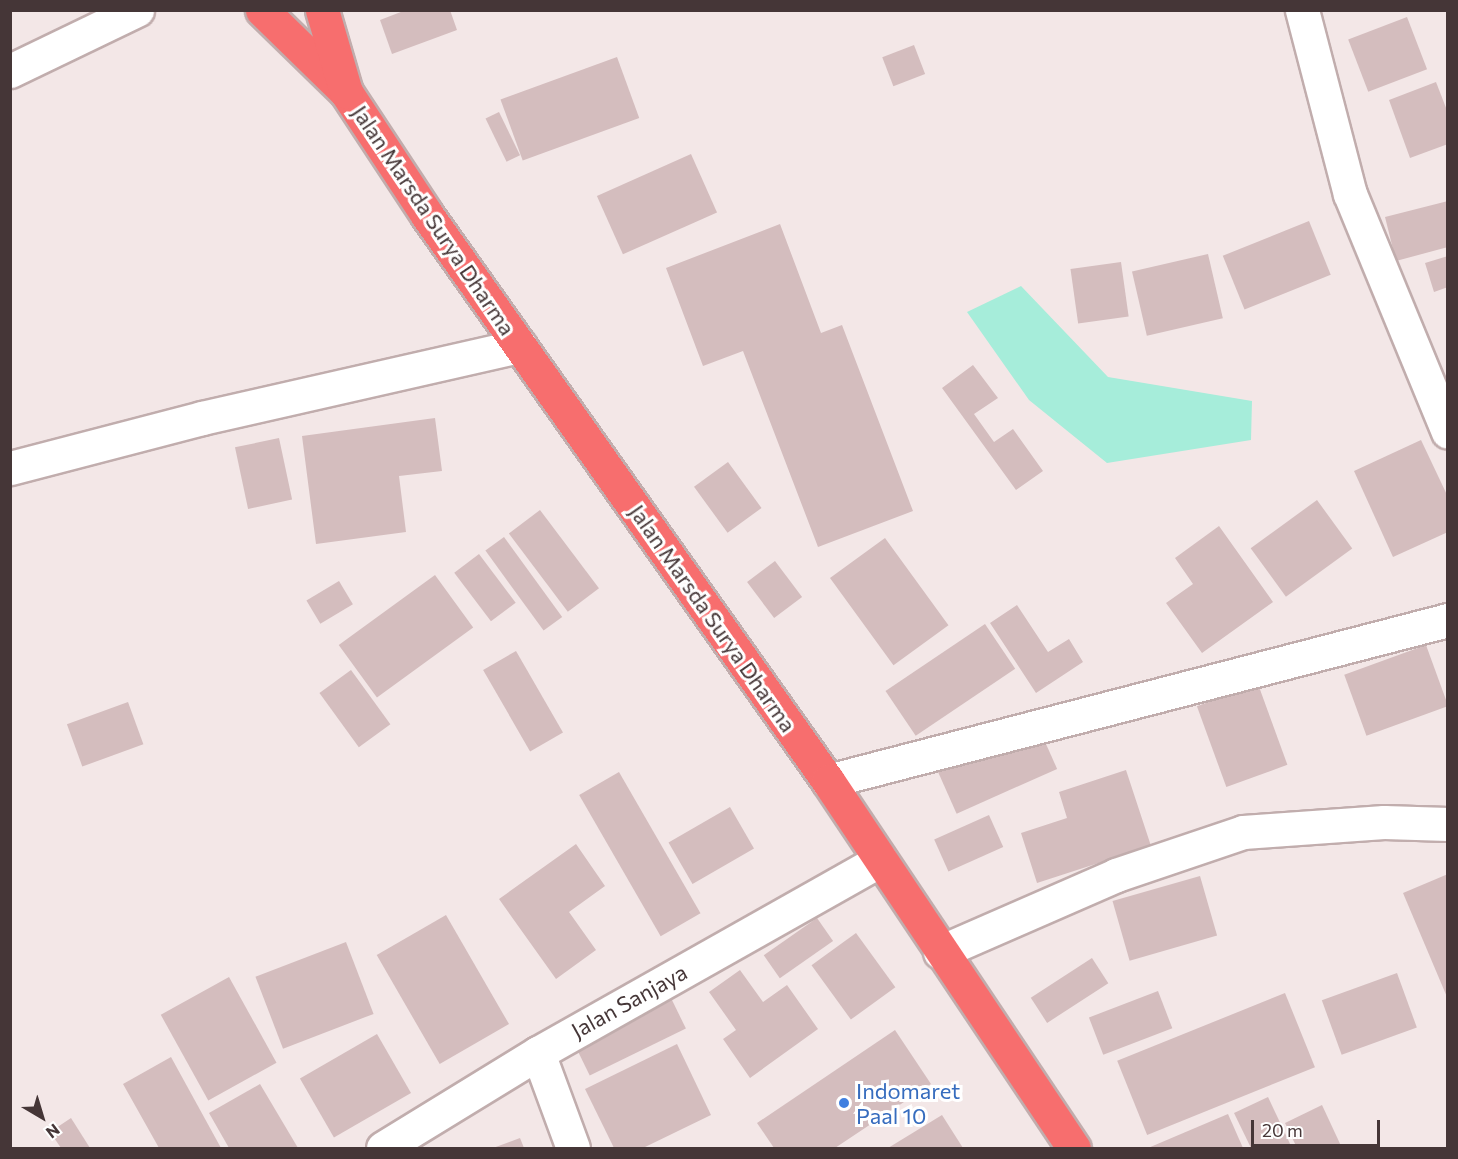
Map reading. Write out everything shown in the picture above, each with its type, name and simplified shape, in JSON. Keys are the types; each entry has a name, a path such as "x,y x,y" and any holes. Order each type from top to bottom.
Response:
{"highway":[{"path":"262,10 346,92"},
{"path":"322,10 346,92"},
{"name":"Jalan Marsda Surya Dharma","path":"346,92 520,346 828,781 940,952 1074,1149"}],"street":[{"path":"10,71 136,10"},
{"path":"1302,10 1350,194 1448,432"},
{"path":"10,468 202,418 520,346"},
{"path":"828,781 1448,620"},
{"path":"940,952 1116,875 1243,832 1384,822 1448,824"},
{"name":"Jalan Sanjaya","path":"382,1149 538,1053 880,860"},
{"path":"538,1053 573,1149"}],"shaded area":[{"path":"1021,286 1108,377 1252,401 1251,440 1107,463 1029,400 967,312"}],"building":[{"path":"406,10 450,10 457,30 392,54 380,20"},
{"path":"1407,17 1427,69 1368,92 1348,40"},
{"path":"914,45 925,74 893,86 882,57"},
{"path":"617,57 639,118 523,160 500,99"},
{"path":"1436,82 1448,113 1448,144 1410,158 1389,100"},
{"path":"499,112 520,155 507,162 486,119"},
{"path":"691,154 717,212 623,254 597,196"},
{"path":"1448,201 1448,247 1396,261 1385,217"},
{"path":"1309,221 1331,275 1244,310 1223,256"},
{"path":"780,224 821,333 842,325 913,511 818,547 743,351 703,366 666,268"},
{"path":"1208,254 1223,318 1147,336 1132,272"},
{"path":"1448,256 1448,287 1434,292 1425,263"},
{"path":"1121,262 1129,316 1078,324 1070,269"},
{"path":"973,365 998,398 974,414 994,442 1013,429 1043,471 1016,490 942,388"},
{"path":"435,418 442,471 399,476 406,532 316,544 302,436"},
{"path":"279,438 292,500 248,509 235,447"},
{"path":"1421,440 1448,497 1448,532 1393,557 1354,471"},
{"path":"728,462 762,508 728,533 694,487"},
{"path":"1317,500 1352,549 1286,597 1251,548"},
{"path":"540,510 599,588 568,612 509,533"},
{"path":"1219,526 1273,602 1202,653 1166,603 1193,584 1175,558"},
{"path":"504,537 562,617 544,631 485,551"},
{"path":"885,538 948,625 893,665 830,578"},
{"path":"479,554 516,603 491,621 454,573"},
{"path":"775,561 802,597 774,618 747,582"},
{"path":"435,575 473,628 377,698 339,645"},
{"path":"339,581 353,604 320,624 306,601"},
{"path":"1017,605 1048,652 1069,639 1083,662 1036,693 990,623"},
{"path":"985,624 1015,669 916,736 886,691"},
{"path":"1426,645 1448,706 1366,736 1344,675"},
{"path":"516,651 563,732 530,751 483,670"},
{"path":"351,670 390,724 359,747 319,693"},
{"path":"1258,684 1287,765 1226,787 1197,706"},
{"path":"128,702 143,744 82,767 67,724"},
{"path":"1038,726 1057,769 957,814 938,771"},
{"path":"1126,770 1151,846 1037,883 1021,833 1067,818 1059,792"},
{"path":"619,772 701,913 661,936 579,795"},
{"path":"730,807 754,849 693,884 669,842"},
{"path":"989,815 1003,847 948,871 934,839"},
{"path":"576,844 605,886 569,912 596,950 556,979 499,899"},
{"path":"1448,874 1448,997 1447,997 1403,893"},
{"path":"1200,876 1217,936 1130,961 1113,901"},
{"path":"446,915 509,1024 440,1064 377,955"},
{"path":"817,918 833,941 780,978 764,955"},
{"path":"856,933 895,987 851,1020 812,965"},
{"path":"346,942 374,1014 283,1049 255,977"},
{"path":"1092,958 1108,983 1047,1023 1031,998"},
{"path":"740,970 763,1002 787,985 818,1029 750,1078 723,1039 736,1030 709,992"},
{"path":"1397,973 1417,1028 1342,1055 1322,1000"},
{"path":"229,977 277,1063 208,1101 161,1015"},
{"path":"1158,991 1172,1028 1103,1055 1089,1018"},
{"path":"1285,993 1315,1067 1147,1135 1117,1061"},
{"path":"671,998 686,1029 590,1075 575,1045"},
{"name":"Indomaret Paal 10","path":"895,1030 931,1084 835,1148 774,1148 757,1123"},
{"path":"377,1034 411,1093 334,1137 300,1078"},
{"path":"677,1044 711,1115 643,1148 614,1148 585,1089"},
{"path":"171,1057 221,1148 159,1148 123,1084"},
{"path":"260,1084 298,1148 229,1148 209,1113"},
{"path":"1268,1097 1292,1148 1251,1148 1234,1113"},
{"path":"1322,1105 1342,1148 1297,1148 1285,1123"},
{"path":"1228,1114 1243,1148 1148,1148"},
{"path":"942,1115 963,1148 888,1148"},
{"path":"71,1118 90,1148 61,1148 50,1132"},
{"path":"520,1138 524,1148 493,1148"}],"place":[{"name":"Indomaret Paal 10","path":"844,1103"}]}
